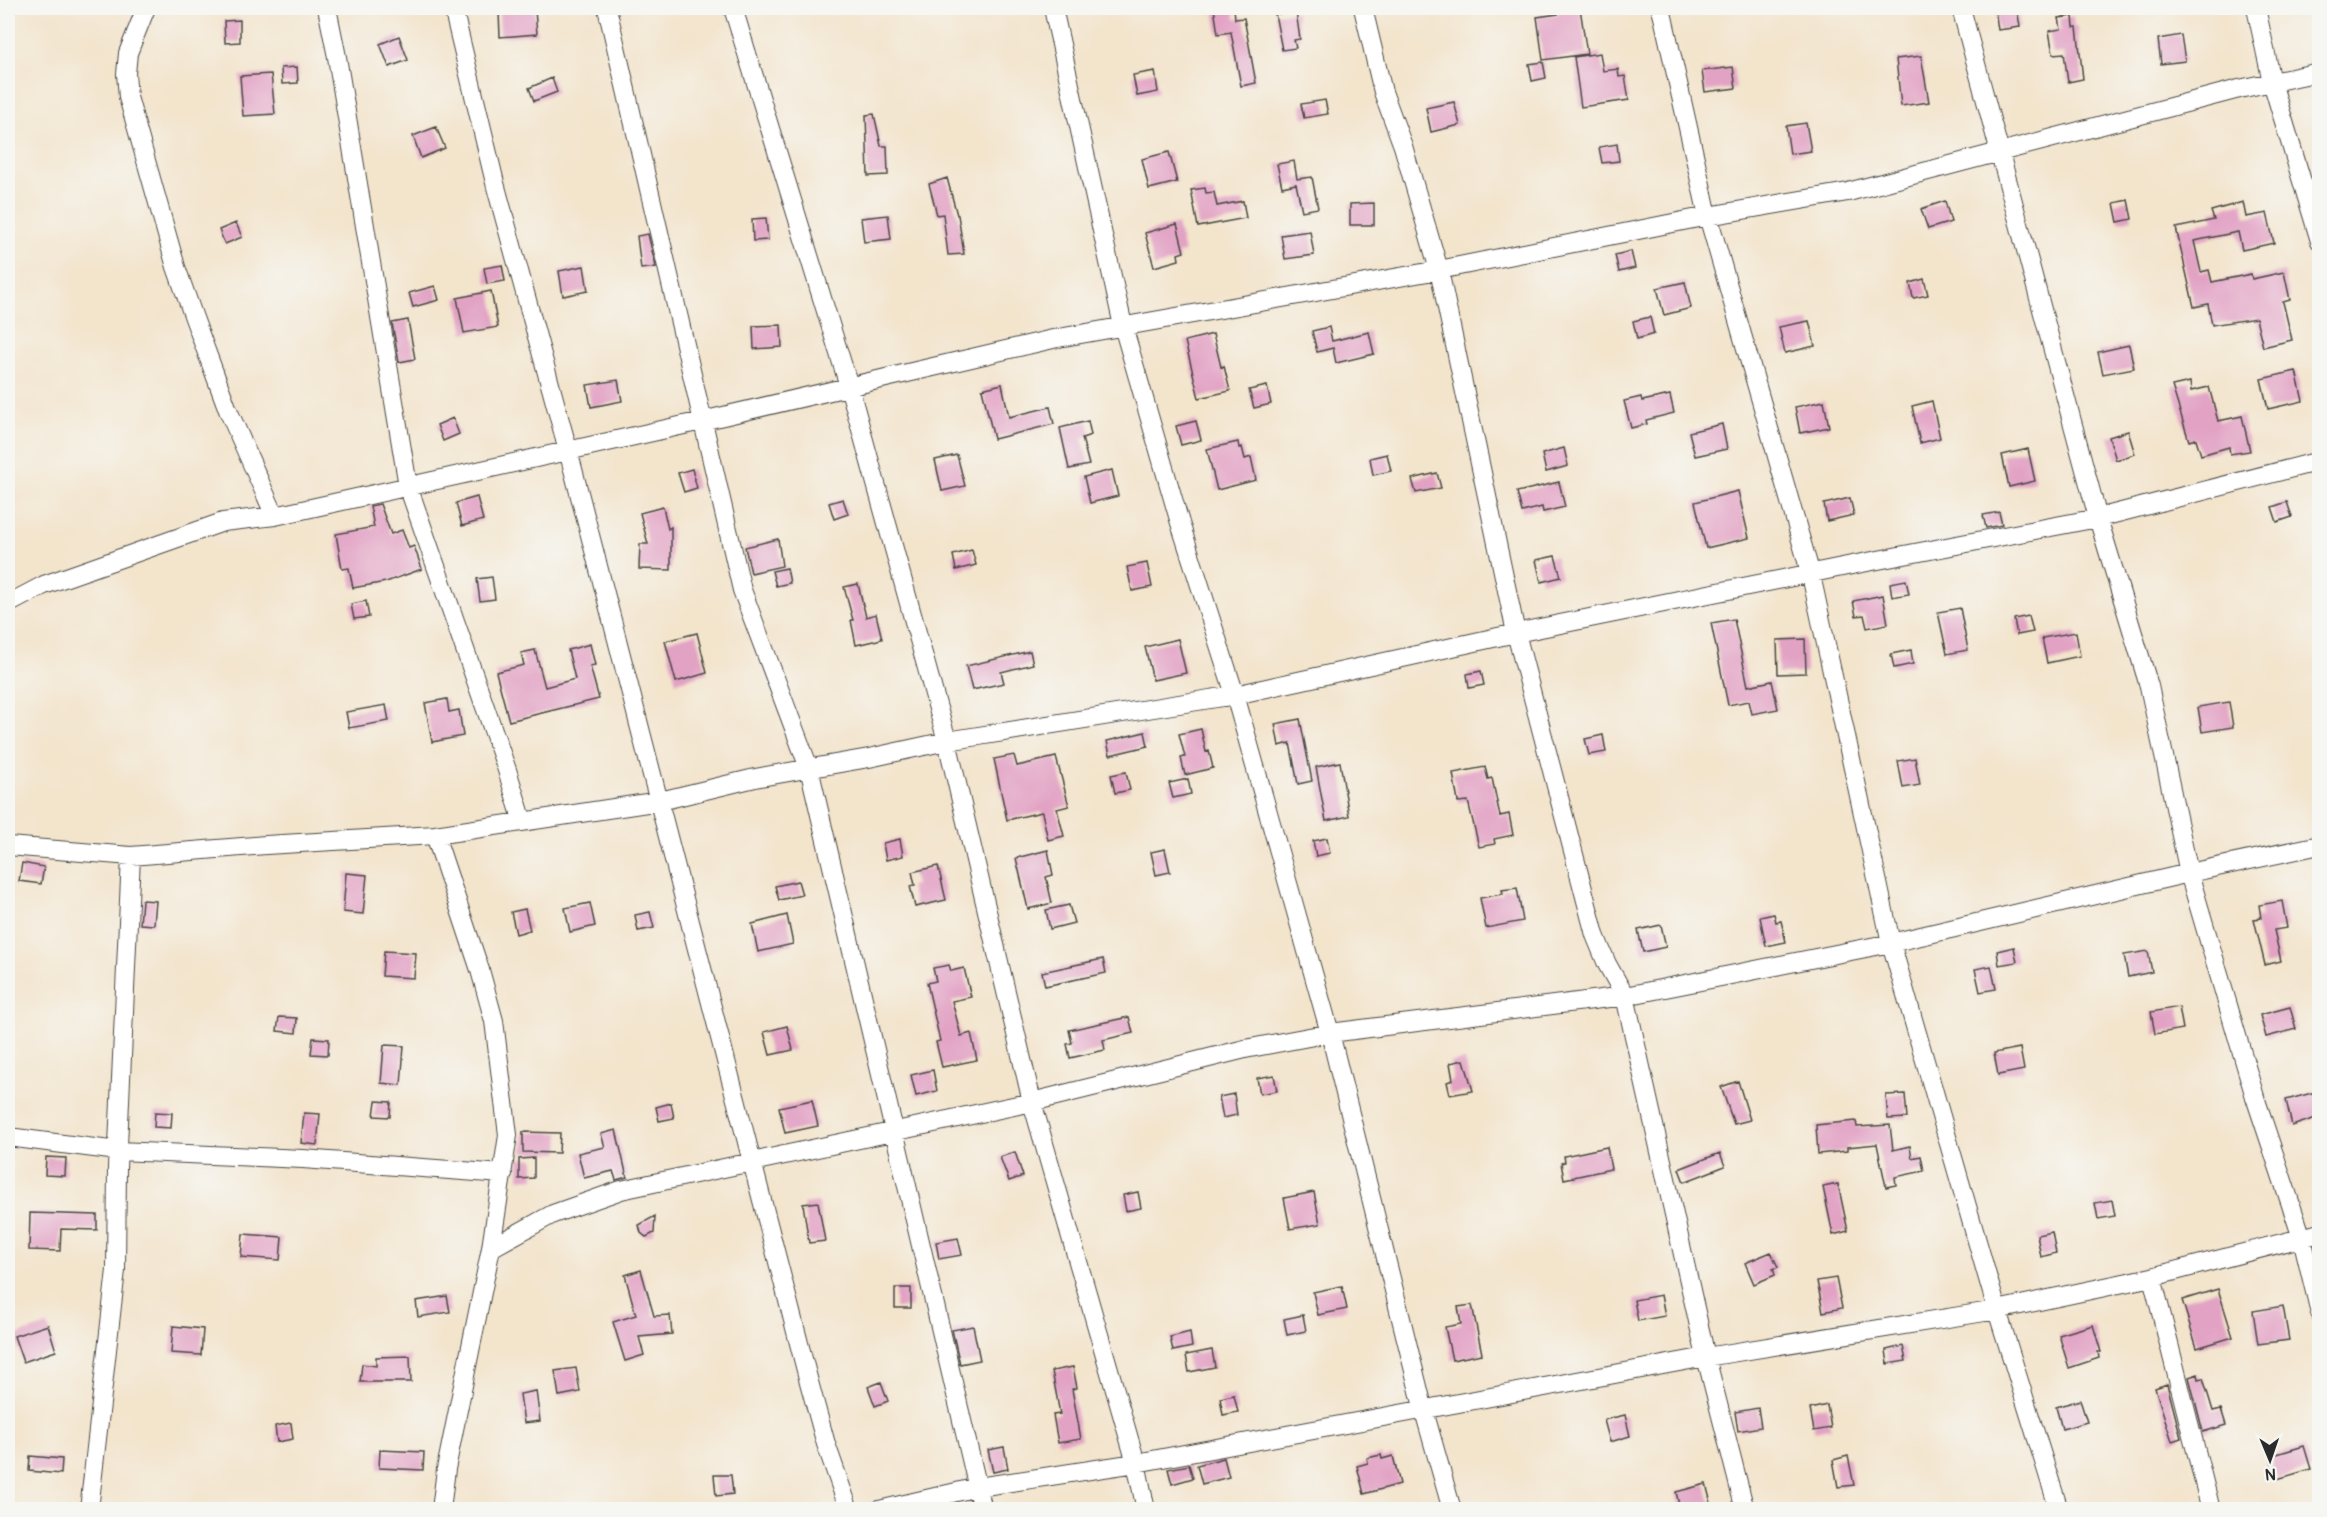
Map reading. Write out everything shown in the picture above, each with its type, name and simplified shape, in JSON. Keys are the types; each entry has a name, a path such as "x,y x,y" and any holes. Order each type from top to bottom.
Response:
{"street":[{"path":"146,8 128,53 126,74 128,97 176,267 228,410 275,516"},
{"path":"327,8 408,486 523,822"},
{"path":"453,8 496,187 660,801 809,1383 826,1444 849,1509"},
{"path":"608,8 742,590 809,768 983,1509"},
{"path":"733,8 849,386 946,741 1032,1102 1136,1463 1146,1509"},
{"path":"1053,8 1123,326 1180,523 1235,695 1330,1033 1424,1411 1452,1509"},
{"path":"1363,8 1383,92 1402,146 1439,270 1516,633 1595,935 1607,964 1625,996 1706,1357 1745,1509"},
{"path":"1661,8 1708,216 1811,575 1891,944 1997,1310 2059,1509"},
{"path":"1961,8 2098,518 2149,686 2189,873 2255,1097 2311,1236 2319,1313"},
{"path":"2256,8 2272,82 2319,241"},
{"path":"8,604 44,585 223,522 275,516 702,421 1053,339 1439,270 1708,216 1848,192 2272,82 2319,72"},
{"path":"8,846 132,856 435,835 660,801 755,778 869,758 946,741 1235,695 1516,633 2098,518 2319,461"},
{"path":"435,835 480,970 494,1021 508,1135 491,1248 446,1469 441,1509"},
{"path":"491,1248 553,1214 621,1190 1032,1102 1245,1049 1330,1033 1625,996 1891,944 2189,873 2319,845"},
{"path":"89,1509 116,1270 118,1151 132,856"},
{"path":"8,1137 118,1151 303,1160 503,1174"},
{"path":"879,1509 978,1487 1136,1463 1706,1357 1997,1310 2152,1277 2311,1236"},
{"path":"2152,1277 2211,1509"}],"building":[{"path":"1214,8 1234,8 1235,19 1244,18 1256,83 1241,86 1231,32 1218,34"},
{"path":"1557,8 1580,8 1587,54 1543,60 1537,17 1558,14"},
{"path":"2017,8 2020,27 1998,30 1995,9"},
{"path":"535,10 537,34 500,37 499,12"},
{"path":"1296,12 1300,39 1294,40 1296,48 1282,50 1275,14"},
{"path":"2073,16 2074,27 2077,27 2083,79 2068,82 2064,53 2053,54 2049,31 2061,29 2059,18"},
{"path":"240,20 240,42 225,43 224,21"},
{"path":"2181,35 2185,61 2161,64 2158,39"},
{"path":"399,36 408,60 389,67 380,44"},
{"path":"1600,53 1603,71 1618,69 1619,77 1625,76 1629,100 1581,107 1574,57"},
{"path":"1921,56 1929,102 1901,106 1896,59"},
{"path":"1543,62 1546,78 1532,81 1529,64"},
{"path":"297,67 298,83 282,84 281,68"},
{"path":"1733,67 1736,88 1705,92 1702,71"},
{"path":"1155,71 1158,92 1137,96 1133,75"},
{"path":"271,74 275,114 243,116 240,76"},
{"path":"552,78 557,92 534,101 529,88"},
{"path":"1325,100 1328,114 1304,118 1301,104"},
{"path":"1454,102 1460,125 1431,132 1426,108"},
{"path":"874,114 881,146 887,146 888,175 868,176 866,115"},
{"path":"1806,123 1811,151 1790,154 1786,126"},
{"path":"436,127 445,148 421,158 413,136"},
{"path":"1617,144 1619,161 1602,163 1599,147"},
{"path":"1169,152 1177,182 1149,189 1142,159"},
{"path":"1294,161 1297,179 1312,177 1318,208 1302,211 1296,184 1282,187 1277,164"},
{"path":"947,178 958,215 964,254 948,255 943,214 937,215 929,184"},
{"path":"1205,188 1206,193 1214,192 1217,206 1243,201 1246,218 1198,227 1191,190"},
{"path":"2128,200 2132,219 2118,222 2114,203"},
{"path":"1945,201 1951,222 1928,229 1921,209"},
{"path":"2243,202 2246,217 2267,213 2274,243 2242,250 2238,232 2194,241 2201,272 2209,270 2212,282 2251,274 2252,279 2284,272 2290,300 2283,302 2292,340 2263,347 2256,318 2212,325 2208,304 2194,307 2176,228 2214,220 2211,211"},
{"path":"1374,203 1374,225 1350,225 1350,204"},
{"path":"888,215 891,239 864,242 861,218"},
{"path":"766,218 768,240 753,241 752,219"},
{"path":"236,223 242,237 225,244 219,230"},
{"path":"1177,224 1184,252 1178,254 1179,260 1154,267 1145,233"},
{"path":"1310,231 1314,255 1285,259 1281,235"},
{"path":"648,234 656,267 641,269 637,236"},
{"path":"1631,251 1635,268 1619,272 1615,255"},
{"path":"502,265 505,281 487,284 484,268"},
{"path":"584,266 588,291 563,296 559,271"},
{"path":"1924,279 1928,295 1913,298 1910,283"},
{"path":"1685,282 1691,308 1664,315 1657,288"},
{"path":"435,286 439,300 413,307 409,293"},
{"path":"491,291 498,327 464,333 457,298"},
{"path":"1650,317 1654,334 1637,339 1633,321"},
{"path":"408,320 415,359 399,362 392,323"},
{"path":"1809,321 1815,346 1785,353 1779,327"},
{"path":"781,325 782,347 754,349 753,326"},
{"path":"1329,327 1332,341 1369,332 1374,354 1336,363 1333,348 1317,352 1312,331"},
{"path":"1213,334 1230,391 1199,398 1185,341"},
{"path":"2129,345 2134,368 2103,374 2098,352"},
{"path":"2296,371 2303,401 2268,409 2261,379"},
{"path":"618,380 622,401 591,407 587,385"},
{"path":"2190,382 2191,391 2209,387 2218,421 2242,416 2250,451 2230,454 2229,447 2201,455 2196,439 2189,441 2172,386"},
{"path":"1002,384 1009,417 1050,407 1054,424 994,439 982,389"},
{"path":"1267,386 1271,404 1254,408 1249,390"},
{"path":"1670,395 1674,413 1646,420 1647,424 1631,428 1624,401 1641,397 1642,401"},
{"path":"1824,401 1829,427 1800,433 1795,407"},
{"path":"1932,401 1940,438 1920,443 1912,406"},
{"path":"453,418 459,434 443,441 437,425"},
{"path":"1088,421 1091,435 1082,438 1089,465 1069,469 1060,428"},
{"path":"1196,421 1201,440 1181,445 1176,426"},
{"path":"1722,424 1727,449 1695,456 1689,432"},
{"path":"2128,431 2135,454 2116,460 2109,437"},
{"path":"1238,442 1245,459 1251,457 1256,480 1217,490 1207,449"},
{"path":"1564,448 1568,466 1546,472 1542,454"},
{"path":"2028,449 2035,481 2009,487 2002,455"},
{"path":"1387,454 1391,471 1373,475 1370,458"},
{"path":"957,455 965,486 942,491 935,460"},
{"path":"692,469 697,488 684,492 678,473"},
{"path":"1112,470 1118,496 1090,503 1084,477"},
{"path":"1437,473 1441,488 1416,493 1412,479"},
{"path":"1559,482 1565,507 1543,512 1542,507 1522,512 1517,492"},
{"path":"1738,491 1749,538 1706,548 1695,502"},
{"path":"477,497 483,520 462,526 456,503"},
{"path":"1850,498 1854,515 1827,521 1824,504"},
{"path":"843,499 848,514 834,519 829,503"},
{"path":"2287,502 2292,517 2277,522 2272,507"},
{"path":"380,504 391,534 402,530 409,548 414,546 422,569 386,582 353,588 349,568 342,569 336,534 374,527 370,506"},
{"path":"663,507 668,529 671,527 671,570 639,569 640,544 648,544 640,513"},
{"path":"1999,512 2002,525 1986,528 1983,515"},
{"path":"778,539 782,566 751,573 745,547"},
{"path":"972,550 976,565 956,570 953,555"},
{"path":"1555,556 1561,577 1541,582 1536,560"},
{"path":"1147,563 1152,587 1132,591 1127,567"},
{"path":"787,568 790,583 776,586 772,571"},
{"path":"492,577 495,599 480,601 477,579"},
{"path":"1906,580 1909,594 1892,597 1890,583"},
{"path":"858,584 866,617 876,614 882,639 856,645 851,620 853,620 844,587"},
{"path":"1883,595 1888,624 1867,628 1864,615 1856,616 1853,601"},
{"path":"366,601 369,617 354,619 351,604"},
{"path":"1960,608 1968,650 1947,654 1938,612"},
{"path":"2029,616 2033,632 2017,635 2014,619"},
{"path":"1734,619 1748,686 1772,681 1778,709 1752,714 1749,701 1728,705 1711,623"},
{"path":"2076,632 2080,656 2047,663 2042,638"},
{"path":"697,633 707,673 676,682 665,641"},
{"path":"1178,639 1186,673 1153,680 1145,647"},
{"path":"1805,639 1806,673 1778,674 1777,640"},
{"path":"590,644 595,665 590,666 599,699 509,721 496,672 524,665 521,653 535,650 545,687 575,679 568,650"},
{"path":"1911,650 1913,664 1894,668 1891,654"},
{"path":"1030,651 1033,664 1001,672 1004,683 972,690 966,666"},
{"path":"1481,671 1484,685 1469,688 1467,674"},
{"path":"447,699 449,712 459,710 463,736 432,742 425,703"},
{"path":"2229,702 2233,727 2202,732 2198,707"},
{"path":"386,705 389,721 349,728 346,712"},
{"path":"1300,719 1312,781 1298,784 1290,743 1279,746 1275,724"},
{"path":"1201,729 1206,752 1209,751 1213,768 1185,775 1181,758 1185,757 1179,734"},
{"path":"1145,732 1148,746 1110,755 1107,741"},
{"path":"1603,735 1606,752 1589,755 1585,739"},
{"path":"1014,755 1017,766 1056,757 1069,806 1057,809 1064,836 1048,840 1042,812 1007,820 994,759"},
{"path":"1915,758 1920,785 1903,788 1898,761"},
{"path":"1340,762 1349,816 1326,821 1316,767"},
{"path":"1485,767 1488,779 1492,778 1500,816 1509,814 1513,835 1494,839 1495,844 1479,847 1468,801 1458,802 1453,773"},
{"path":"1126,772 1130,790 1115,793 1111,775"},
{"path":"1188,779 1191,794 1173,798 1169,783"},
{"path":"1327,838 1330,853 1316,856 1313,841"},
{"path":"900,839 903,856 886,860 883,843"},
{"path":"1165,849 1170,872 1156,875 1151,852"},
{"path":"1048,850 1053,875 1046,877 1052,903 1028,909 1016,858"},
{"path":"22,863 44,867 41,884 19,881"},
{"path":"938,866 946,900 915,907 910,886 915,885 912,872"},
{"path":"346,873 367,875 363,914 343,912"},
{"path":"798,881 802,895 779,900 775,886"},
{"path":"1517,888 1523,921 1486,928 1480,898 1503,894 1502,890"},
{"path":"142,900 156,901 154,925 140,924"},
{"path":"2282,901 2287,928 2274,930 2281,961 2265,965 2254,919 2261,918 2259,905"},
{"path":"590,903 595,926 570,932 565,908"},
{"path":"1069,905 1074,923 1050,929 1046,910"},
{"path":"525,909 530,930 516,934 511,912"},
{"path":"650,912 654,928 638,931 635,915"},
{"path":"1774,914 1776,922 1781,921 1786,942 1766,946 1760,917"},
{"path":"787,915 793,944 758,952 752,924"},
{"path":"1661,925 1666,947 1643,952 1638,930"},
{"path":"2014,947 2017,962 1999,965 1997,951"},
{"path":"384,951 416,953 414,978 382,976"},
{"path":"2148,951 2152,972 2128,977 2124,955"},
{"path":"1103,959 1106,973 1045,986 1042,972"},
{"path":"949,965 951,971 964,968 971,997 952,1001 961,1036 971,1033 977,1060 942,1067 936,1042 940,1041 927,983 936,981 933,968"},
{"path":"1991,966 1996,989 1980,992 1975,969"},
{"path":"2179,1007 2183,1029 2155,1034 2151,1012"},
{"path":"2290,1007 2296,1029 2266,1037 2260,1015"},
{"path":"279,1017 297,1018 296,1033 277,1031"},
{"path":"1129,1017 1133,1033 1103,1040 1105,1050 1070,1058 1067,1044 1072,1043 1069,1030"},
{"path":"787,1026 793,1050 770,1055 764,1032"},
{"path":"313,1038 329,1039 328,1055 311,1054"},
{"path":"384,1045 404,1046 401,1085 381,1083"},
{"path":"2020,1048 2024,1070 1998,1075 1994,1053"},
{"path":"1464,1060 1473,1091 1450,1095 1447,1082 1453,1080 1450,1063"},
{"path":"933,1070 937,1091 916,1096 911,1075"},
{"path":"1274,1075 1277,1091 1260,1094 1257,1078"},
{"path":"1738,1081 1750,1120 1734,1124 1721,1087"},
{"path":"2319,1091 2319,1117 2292,1126 2286,1100"},
{"path":"1234,1094 1237,1115 1223,1118 1219,1097"},
{"path":"1905,1094 1907,1118 1888,1119 1886,1095"},
{"path":"812,1100 818,1126 785,1133 779,1107"},
{"path":"376,1101 391,1102 390,1117 374,1116"},
{"path":"671,1103 674,1118 659,1121 656,1107"},
{"path":"155,1112 172,1113 171,1128 154,1127"},
{"path":"304,1113 320,1114 317,1145 301,1143"},
{"path":"1856,1121 1857,1127 1890,1125 1893,1150 1910,1146 1912,1158 1921,1156 1924,1171 1895,1177 1896,1185 1886,1187 1877,1144 1847,1147 1847,1151 1818,1154 1816,1125"},
{"path":"616,1130 627,1177 616,1180 613,1171 584,1178 578,1153 605,1147 601,1134"},
{"path":"523,1132 560,1133 559,1153 523,1152"},
{"path":"1607,1147 1611,1169 1564,1179 1561,1163 1565,1162 1564,1156"},
{"path":"1015,1152 1023,1176 1009,1181 1000,1157"},
{"path":"1720,1153 1725,1166 1684,1182 1679,1169"},
{"path":"46,1157 66,1158 65,1176 45,1175"},
{"path":"534,1158 534,1178 519,1179 519,1159"},
{"path":"1838,1184 1848,1231 1833,1235 1823,1187"},
{"path":"1138,1192 1141,1208 1126,1211 1123,1195"},
{"path":"1314,1192 1320,1224 1290,1229 1284,1198"},
{"path":"2112,1200 2115,1216 2098,1219 2095,1203"},
{"path":"818,1202 825,1241 809,1243 803,1204"},
{"path":"30,1213 97,1215 97,1230 61,1229 60,1251 29,1250"},
{"path":"655,1216 654,1233 646,1237 641,1233 639,1225"},
{"path":"2052,1232 2056,1253 2041,1257 2037,1235"},
{"path":"243,1234 282,1237 280,1260 241,1257"},
{"path":"958,1238 962,1255 939,1259 936,1242"},
{"path":"1771,1252 1778,1267 1773,1269 1775,1275 1754,1284 1745,1263"},
{"path":"641,1270 654,1316 670,1315 672,1334 639,1337 644,1355 625,1361 613,1322 636,1315 625,1275"},
{"path":"1836,1278 1842,1308 1823,1312 1817,1281"},
{"path":"1342,1286 1347,1309 1318,1315 1313,1292"},
{"path":"895,1288 911,1288 911,1308 895,1308"},
{"path":"2218,1289 2233,1337 2197,1348 2182,1300"},
{"path":"1661,1295 1665,1316 1638,1321 1634,1300"},
{"path":"447,1296 450,1312 418,1317 416,1301"},
{"path":"1472,1305 1482,1354 1452,1360 1445,1327 1461,1324 1458,1307"},
{"path":"2283,1306 2289,1340 2258,1344 2253,1311"},
{"path":"1303,1315 1306,1331 1287,1335 1284,1319"},
{"path":"48,1325 56,1351 23,1362 14,1336"},
{"path":"2093,1325 2101,1352 2098,1352 2099,1358 2069,1368 2059,1335"},
{"path":"173,1326 203,1329 201,1355 171,1353"},
{"path":"973,1326 980,1360 960,1364 952,1330"},
{"path":"1190,1332 1192,1347 1173,1351 1170,1337"},
{"path":"1903,1346 1906,1361 1888,1364 1886,1350"},
{"path":"1212,1350 1215,1367 1189,1372 1186,1355"},
{"path":"410,1356 411,1382 360,1382 362,1364 376,1366 376,1357"},
{"path":"1073,1367 1077,1388 1072,1389 1081,1439 1058,1443 1053,1415 1060,1414 1052,1371"},
{"path":"576,1368 580,1392 559,1396 555,1371"},
{"path":"2198,1374 2199,1379 2203,1378 2213,1411 2221,1409 2226,1425 2203,1432 2189,1377"},
{"path":"881,1382 888,1401 875,1406 868,1387"},
{"path":"2167,1384 2181,1438 2172,1441 2155,1388"},
{"path":"536,1391 540,1421 524,1423 520,1394"},
{"path":"1234,1395 1238,1412 1223,1415 1220,1398"},
{"path":"2080,1400 2087,1422 2062,1429 2056,1407"},
{"path":"1827,1405 1831,1428 1814,1431 1810,1409"},
{"path":"1758,1408 1761,1427 1738,1431 1735,1412"},
{"path":"1625,1415 1630,1436 1610,1442 1604,1420"},
{"path":"291,1423 293,1439 277,1442 275,1426"},
{"path":"2304,1446 2311,1469 2277,1479 2270,1456"},
{"path":"1004,1447 1008,1469 993,1472 988,1450"},
{"path":"380,1450 424,1452 423,1470 379,1468"},
{"path":"1381,1455 1382,1459 1393,1456 1400,1484 1364,1494 1357,1466 1368,1463 1367,1458"},
{"path":"30,1456 62,1459 61,1474 29,1471"},
{"path":"1848,1456 1854,1485 1838,1487 1833,1460"},
{"path":"1224,1458 1229,1477 1202,1484 1197,1465"},
{"path":"1189,1465 1193,1478 1172,1484 1168,1469"},
{"path":"714,1475 731,1475 733,1494 716,1496"},
{"path":"1706,1484 1712,1507 1680,1509 1676,1492"}]}
